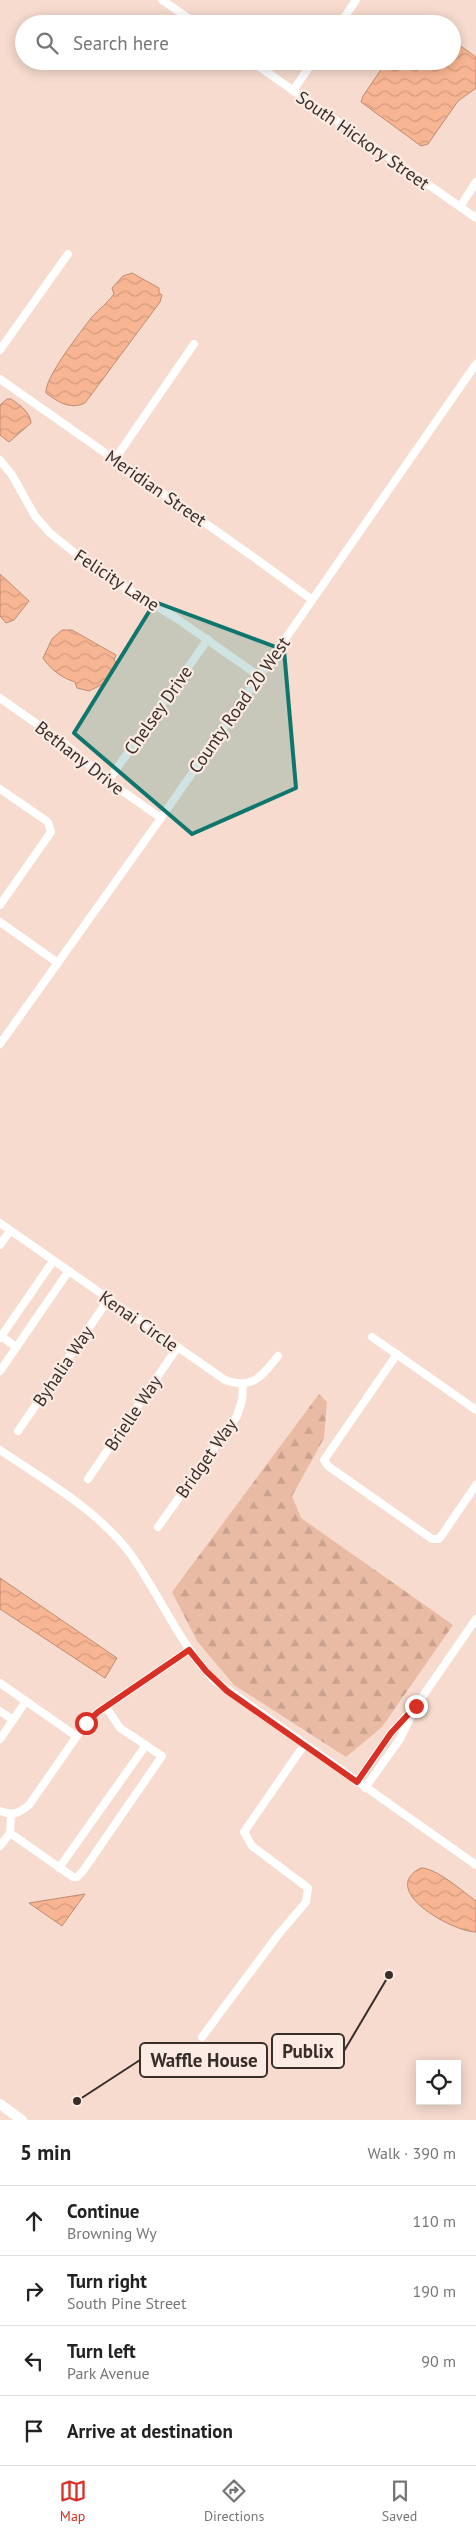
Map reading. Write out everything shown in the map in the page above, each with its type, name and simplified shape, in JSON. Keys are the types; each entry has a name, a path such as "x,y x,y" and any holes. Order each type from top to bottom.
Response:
{"main road":[{"path":"0,2104 22,2120"}],"street":[{"path":"162,0 184,15"},
{"path":"346,15 356,0"},
{"name":"South Hickory Street","path":"264,70 476,218"},
{"path":"293,90 307,70"},
{"path":"460,207 476,182"},
{"path":"0,350 68,254"},
{"path":"114,459 194,344"},
{"name":"County Road 20 West","path":"0,1044 161,818 476,364"},
{"name":"Meridian Street","path":"0,379 311,600"},
{"name":"Felicity Lane","path":"0,460 12,475 35,516 50,533 94,569 208,639 259,676"},
{"name":"Chelsey Drive","path":"108,781 208,639"},
{"name":"Bethany Drive","path":"0,698 64,743 108,781 161,818"},
{"path":"0,789 48,822 51,832 0,905"},
{"path":"0,922 58,963"},
{"name":"Kenai Circle","path":"0,1223 177,1348 225,1380 243,1385"},
{"path":"0,1245 10,1231"},
{"path":"16,1347 0,1337 53,1261"},
{"path":"0,1371 68,1272"},
{"name":"Byhalia Way","path":"18,1432 108,1300"},
{"path":"372,1338 476,1410"},
{"name":"Brielle Way","path":"88,1478 177,1348"},
{"path":"397,1354 324,1460 328,1466 432,1540 439,1539 476,1485"},
{"path":"243,1385 263,1375 278,1356"},
{"name":"Bridget Way","path":"158,1527 237,1416 242,1400 243,1385"},
{"path":"0,1450 93,1515 115,1536 129,1552 189,1650 220,1685 304,1746 476,1865"},
{"path":"357,1782 391,1733 416,1706 476,1619"},
{"path":"0,1811 11,1815 29,1805 86,1723 189,1650"},
{"path":"0,1683 76,1736"},
{"path":"0,1738 26,1701"},
{"path":"366,1788 400,1739 416,1706"},
{"path":"10,1833 73,1877 77,1877 83,1871 162,1756 120,1728 106,1707"},
{"path":"0,1711 13,1720"},
{"path":"59,1868 146,1745"},
{"path":"202,2037 278,1935 306,1902 308,1888 252,1846 244,1832 304,1746"},
{"path":"0,1846 10,1833 11,1815"}],"highlighted area":[{"path":"155,602 284,650 296,788 192,834 74,733"}],"green space":[{"path":"319,1394 327,1402 324,1438 292,1496 301,1518 453,1625 382,1727 346,1757 234,1685 197,1641 172,1592"}],"water":[{"path":"461,46 476,57 476,88 458,101 428,144 421,146 361,102 381,70 461,70"},
{"path":"132,273 159,288 159,293 162,295 160,302 85,403 74,406 64,404 55,399 46,393 47,386 57,366 92,317 114,294 112,288 123,276"},
{"path":"7,399 11,399 24,409 29,415 31,423 9,442 0,435 0,405"},
{"path":"0,574 29,601 14,620 6,623 0,616"},
{"path":"62,630 72,630 116,655 114,660 117,664 105,683 89,691 77,688 75,682 61,676 46,662 43,658 52,639"},
{"path":"0,1578 117,1658 105,1678 0,1609"},
{"path":"421,1868 442,1876 476,1901 476,1932 465,1930 437,1918 413,1898 408,1887 410,1877"},
{"path":"85,1894 62,1926 29,1903"}],"place":[{"name":"Publix","path":"389,1975"},
{"name":"Waffle House","path":"77,2101"}],"route":[{"path":"86,1723 98,1712 189,1650 214,1680 227,1691 357,1782 391,1733 416,1706"}]}
